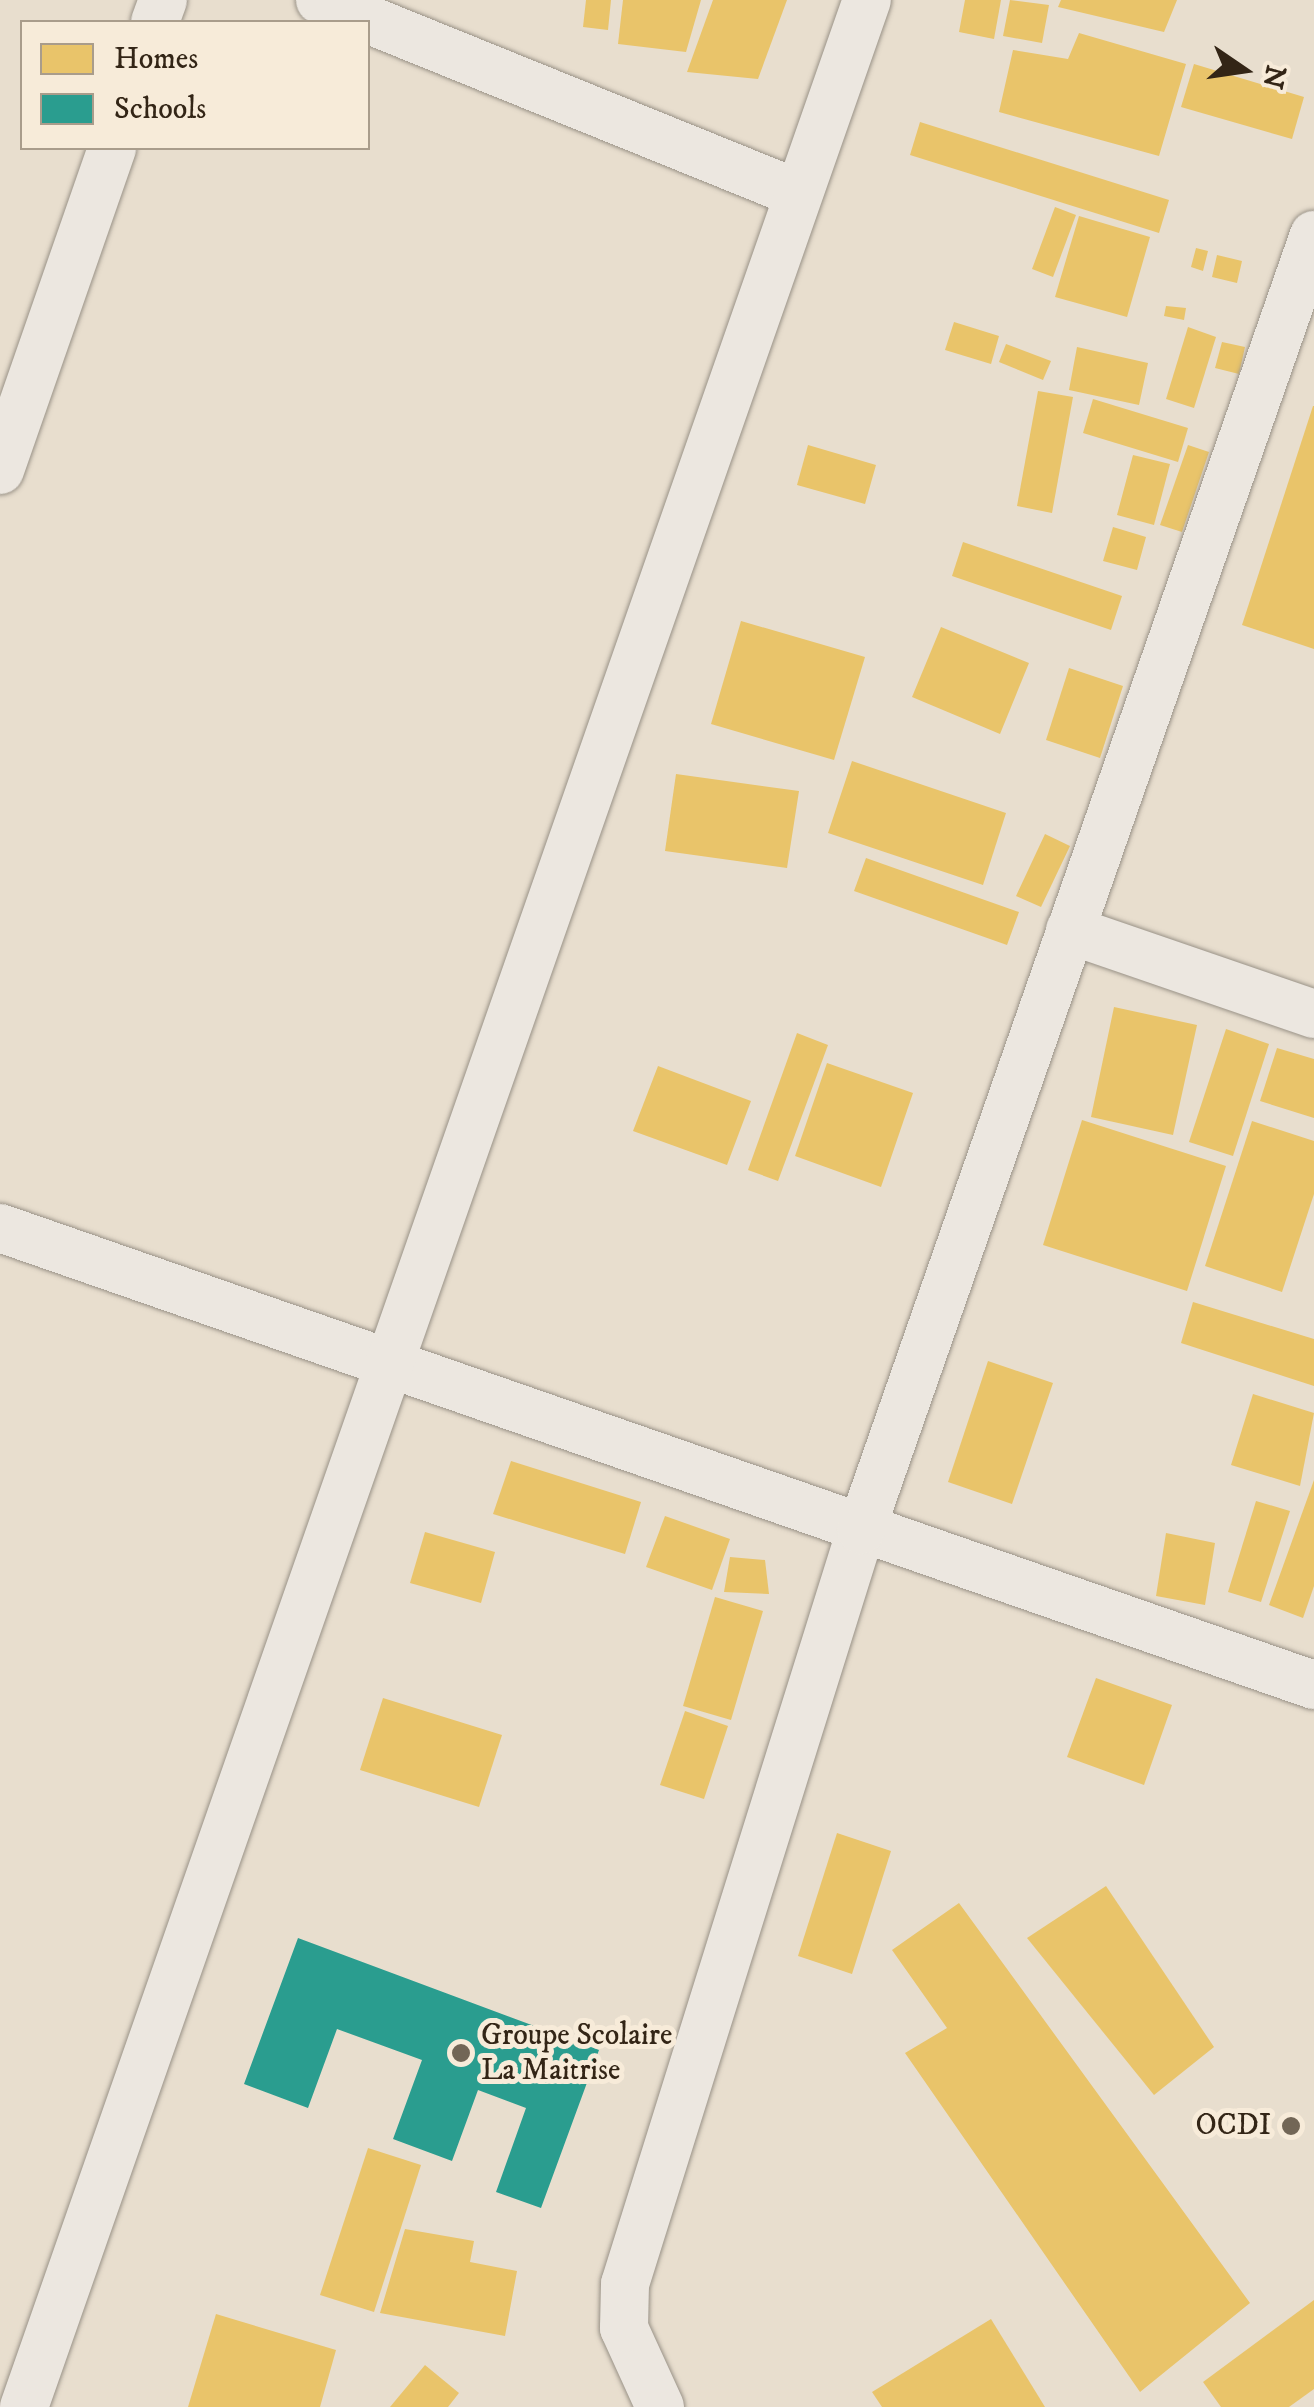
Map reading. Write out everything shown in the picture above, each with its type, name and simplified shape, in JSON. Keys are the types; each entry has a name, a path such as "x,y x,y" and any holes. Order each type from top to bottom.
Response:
{"street":[{"path":"320,0 369,20"},
{"path":"24,2407 794,192 868,0"},
{"path":"370,20 794,192"},
{"path":"0,470 111,150"},
{"path":"660,2407 624,2328 625,2284 860,1530 1070,930 1297,338 1314,235"},
{"path":"1070,930 1314,1014"},
{"path":"0,1228 387,1368 1314,1686"}],"building: Homes":[{"path":"586,0 611,0 608,30 583,27"},
{"path":"623,0 701,0 686,52 618,44"},
{"path":"713,0 787,0 758,79 687,72"},
{"path":"965,0 1001,0 994,39 959,32"},
{"path":"1010,0 1049,5 1042,43 1003,36"},
{"path":"1061,0 1177,0 1164,32 1058,7"},
{"path":"1079,33 1186,64 1159,156 999,112 1013,50 1068,59"},
{"path":"1194,64 1304,97 1292,139 1181,107"},
{"path":"920,122 1169,200 1159,233 910,155"},
{"path":"1055,207 1076,215 1053,277 1032,269"},
{"path":"1079,216 1150,237 1127,317 1055,297"},
{"path":"1196,248 1208,251 1203,271 1191,267"},
{"path":"1217,255 1242,261 1237,283 1212,277"},
{"path":"1166,306 1186,308 1184,320 1164,316"},
{"path":"954,322 999,336 991,364 945,350"},
{"path":"1188,327 1216,337 1194,408 1166,399"},
{"path":"1222,342 1245,347 1239,374 1215,368"},
{"path":"1006,344 1051,361 1043,380 999,362"},
{"path":"1077,347 1148,363 1139,405 1069,390"},
{"path":"1038,391 1073,397 1052,513 1017,506"},
{"path":"1093,399 1188,428 1178,462 1083,433"},
{"path":"1314,406 1314,649 1242,625"},
{"path":"808,445 876,465 865,504 797,485"},
{"path":"1188,445 1209,452 1182,532 1160,525"},
{"path":"1133,455 1170,464 1154,525 1117,515"},
{"path":"1113,527 1146,537 1137,570 1103,561"},
{"path":"963,542 1122,596 1111,630 952,576"},
{"path":"741,621 865,657 834,760 711,724"},
{"path":"941,627 1029,663 1000,734 912,697"},
{"path":"1069,668 1123,686 1100,758 1046,740"},
{"path":"852,761 1006,813 983,885 828,833"},
{"path":"676,774 799,791 787,868 665,851"},
{"path":"1045,834 1070,846 1041,907 1016,896"},
{"path":"866,858 1019,912 1007,945 854,891"},
{"path":"1114,1007 1197,1025 1173,1135 1091,1117"},
{"path":"1226,1029 1269,1044 1233,1156 1189,1142"},
{"path":"797,1033 828,1045 778,1181 748,1170"},
{"path":"1277,1048 1314,1059 1314,1118 1260,1101"},
{"path":"827,1063 913,1093 881,1187 795,1156"},
{"path":"658,1066 751,1101 727,1165 633,1131"},
{"path":"1082,1120 1226,1166 1187,1291 1043,1245"},
{"path":"1252,1121 1314,1141 1314,1194 1282,1292 1205,1266"},
{"path":"1193,1302 1314,1339 1314,1386 1181,1343"},
{"path":"988,1361 1053,1383 1012,1504 948,1482"},
{"path":"1253,1394 1314,1413 1300,1486 1231,1465"},
{"path":"511,1461 641,1502 625,1554 493,1514"},
{"path":"1314,1480 1314,1586 1303,1618 1269,1605"},
{"path":"1256,1501 1290,1511 1261,1602 1228,1592"},
{"path":"665,1516 730,1539 712,1590 646,1567"},
{"path":"425,1532 495,1552 481,1603 410,1583"},
{"path":"1166,1533 1215,1543 1205,1605 1156,1596"},
{"path":"730,1557 765,1560 769,1594 724,1592"},
{"path":"715,1597 763,1611 731,1720 683,1706"},
{"path":"1096,1678 1172,1705 1144,1785 1067,1757"},
{"path":"383,1698 502,1735 479,1807 360,1770"},
{"path":"685,1711 728,1726 704,1799 660,1785"},
{"path":"837,1833 891,1851 852,1974 798,1956"},
{"path":"1106,1886 1214,2047 1154,2095 1027,1938"},
{"path":"959,1903 1250,2303 1140,2392 905,2053 947,2028 892,1950"},
{"path":"368,2148 421,2165 374,2312 320,2295"},
{"path":"405,2229 474,2241 470,2262 517,2271 505,2336 380,2313"},
{"path":"1314,2300 1314,2389 1289,2407 1221,2407 1203,2382"},
{"path":"216,2314 336,2350 320,2407 188,2407"},
{"path":"991,2319 1045,2407 882,2407 872,2392"},
{"path":"425,2365 459,2393 448,2407 390,2407"}],"building: Schools":[{"path":"298,1938 599,2050 541,2208 496,2192 526,2108 478,2090 452,2161 393,2139 422,2060 337,2029 308,2108 244,2084"}],"place":[{"name":"Groupe Scolaire La Maitrise","path":"461,2053"},
{"name":"OCDI","path":"1291,2126"}]}
